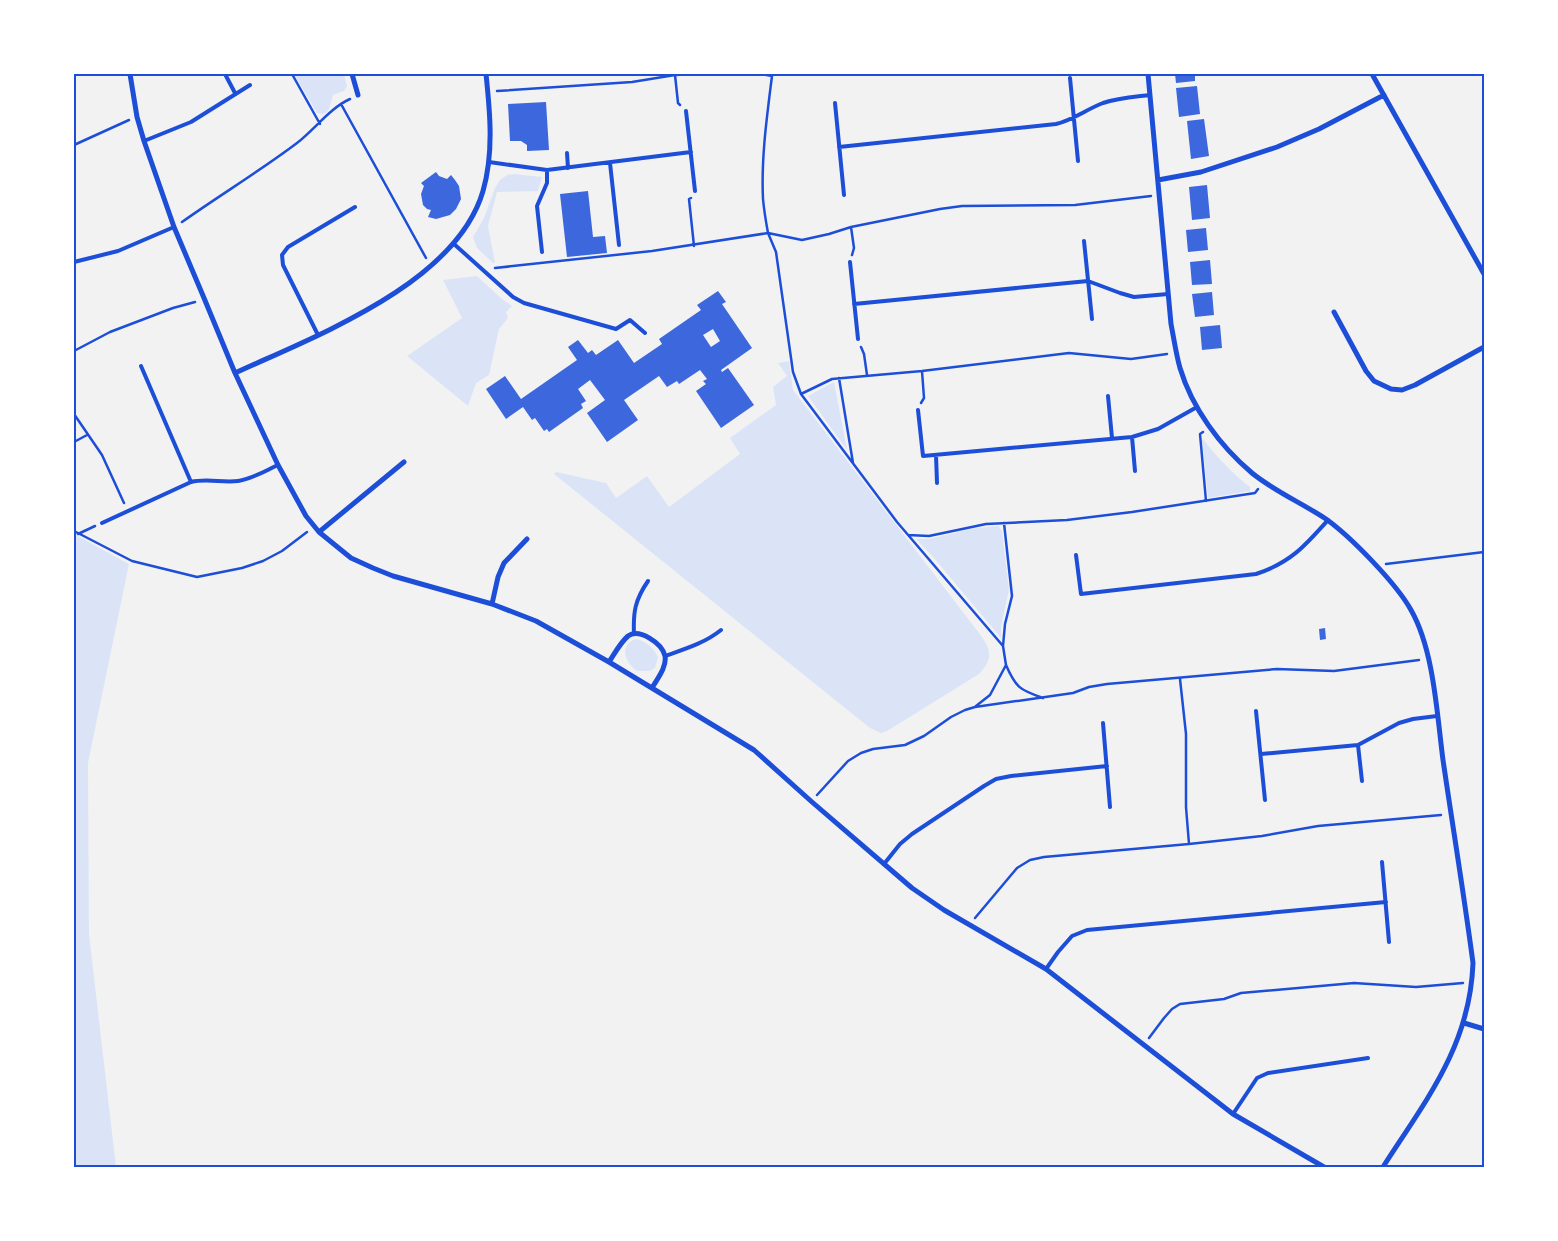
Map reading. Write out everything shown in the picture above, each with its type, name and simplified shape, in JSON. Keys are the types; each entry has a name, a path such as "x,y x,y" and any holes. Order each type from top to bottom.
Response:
{"street":[{"path":"130,74 137,117 174,227 235,373 278,465 296,500 319,532 351,558 373,568 393,576 492,604 536,621 610,662 754,750 912,888 944,910 1046,969 1233,1114 1324,1167"},
{"path":"352,74 358,95"},
{"path":"235,373 354,317 414,280 432,266 454,244 471,219 483,192 489,162 490,136 486,74"},
{"path":"1148,74 1168,294 1176,352 1188,388 1197,407 1210,427 1234,456 1264,482 1328,520 1374,565 1410,608 1419,625 1428,659 1473,962 1473,982 1464,1023 1441,1078 1383,1167"},
{"path":"1372,74 1484,274"},
{"path":"1158,180 1201,172 1276,147 1319,129 1384,95"},
{"path":"1334,312 1366,371 1374,381 1391,390 1402,390 1415,385 1484,347"},
{"path":"319,532 404,462"},
{"path":"492,604 498,577 504,564 527,539"},
{"path":"610,662 629,635 637,634 649,637 660,646 665,656 662,671 652,688"},
{"path":"1464,1023 1484,1029"}],"lane":[{"path":"224,74 235,93"},
{"path":"1070,78 1078,161"},
{"path":"144,141 191,122 250,85"},
{"path":"840,147 1056,124 1108,102 1150,95"},
{"path":"835,103 844,195"},
{"path":"686,111 695,191"},
{"path":"489,162 547,170 691,152"},
{"path":"567,153 568,168"},
{"path":"610,163 619,245"},
{"path":"542,252 537,206 547,183 547,170"},
{"path":"318,335 283,265 282,255 288,247 355,207"},
{"path":"74,262 118,251 174,227"},
{"path":"1084,241 1092,319"},
{"path":"454,244 502,289 524,303 616,329 630,320 645,333"},
{"path":"850,262 858,339"},
{"path":"854,304 1088,281 1134,296 1168,294"},
{"path":"141,366 191,482"},
{"path":"1108,396 1112,438"},
{"path":"918,410 923,456 1132,437 1158,429 1197,407"},
{"path":"1132,437 1136,470"},
{"path":"936,455 937,483"},
{"path":"102,523 191,482 202,480 238,481 278,465"},
{"path":"1076,555 1081,594 1256,574 1292,558 1328,520"},
{"path":"634,634 633,617 636,601 648,581"},
{"path":"665,656 713,637 722,630"},
{"path":"1256,711 1265,800"},
{"path":"1261,754 1358,745 1398,723 1437,716"},
{"path":"1103,724 1110,807"},
{"path":"1358,745 1362,781"},
{"path":"884,864 900,844 912,834 996,779 1107,766"},
{"path":"1382,862 1390,942"},
{"path":"1046,969 1072,936 1087,930 1386,902"},
{"path":"1233,1114 1257,1078 1268,1073 1368,1058"}],"path":[{"path":"292,74 320,124"},
{"path":"488,91 632,82 675,75 696,74"},
{"path":"481,269 694,246 768,234 763,200 763,171 773,75 763,74"},
{"path":"675,75 678,103 686,111"},
{"path":"174,227 276,159 320,124 340,103 358,95"},
{"path":"340,103 432,266"},
{"path":"74,145 137,117"},
{"path":"694,246 690,200 695,191"},
{"path":"850,262 854,248 851,227"},
{"path":"74,351 110,332 204,298"},
{"path":"858,339 864,354 867,375"},
{"path":"918,410 924,398 922,371"},
{"path":"839,378 854,464"},
{"path":"801,394 908,535 1003,646"},
{"path":"74,414 102,455 128,511"},
{"path":"1206,501 1200,434 1210,427"},
{"path":"74,442 87,434"},
{"path":"908,535 929,536 973,526 1067,520 1206,501 1255,493 1264,482"},
{"path":"78,534 102,523"},
{"path":"1004,523 1012,596 1005,624 1003,646 1006,665 1013,680 1023,691 1044,698"},
{"path":"74,531 132,561 197,577 242,568 263,561 300,539 314,526"},
{"path":"1374,565 1484,552"},
{"path":"812,802 848,761 861,753 873,749 906,745 924,736 951,717 975,707 1073,694 1089,687 1107,684 1277,669 1334,671 1428,659"},
{"path":"975,707 990,695 1006,665"},
{"path":"1180,679 1186,734 1186,807 1189,844"},
{"path":"969,925 1017,868 1030,860 1044,857 1262,836 1318,826 1452,814"},
{"path":"1144,1046 1164,1018 1172,1009 1180,1004 1224,999 1241,994 1354,982 1416,987 1473,982"}],"shaded area":[{"path":"294,74 344,74 347,86 344,91 333,95 329,109 326,113 321,114 317,113"},
{"path":"507,175 542,177 538,191 497,192 488,226 495,263 493,263 477,248 473,237 484,218 495,188 500,180"},
{"path":"477,276 512,306 506,312 508,318 499,329 489,375 476,383 468,406 407,356 462,318 443,280"},
{"path":"789,361 793,390 988,647 988,660 979,674 881,733 870,728 554,474 556,472 606,483 616,498 647,476 669,507 740,454 730,438 776,405 773,387 787,376 778,363"},
{"path":"834,382 847,450 808,396"},
{"path":"1203,439 1225,464 1250,487 1250,491 1208,498"},
{"path":"998,526 1002,531 1009,590 1001,626 1001,638 916,539 929,539 975,528"},
{"path":"74,534 129,564 88,763 89,934 116,1167 74,1167"},
{"path":"636,639 649,645 658,657 655,668 650,671 637,671 627,659 625,650 627,645"}],"building":[{"path":"1175,74 1195,74 1195,81 1176,83"},
{"path":"1197,86 1200,114 1179,117 1176,88"},
{"path":"546,102 549,150 527,151 527,145 521,141 510,141 508,104"},
{"path":"1204,119 1209,156 1191,159 1187,121"},
{"path":"436,172 439,176 447,179 451,175 459,186 461,199 456,209 450,215 436,219 428,217 431,210 423,205 421,194 424,186 421,183"},
{"path":"1207,185 1210,218 1192,220 1189,187"},
{"path":"588,191 593,237 605,236 607,253 567,257 560,194"},
{"path":"1206,228 1208,250 1188,252 1186,230"},
{"path":"1210,260 1212,284 1192,285 1190,262"},
{"path":"718,291 726,302 722,304 752,348 721,370 722,372 728,368 754,405 721,428 696,391 706,384 703,381 707,379 700,370 679,384 677,381 667,387 659,376 624,400 638,420 607,442 587,413 605,400 590,380 578,389 586,401 581,404 583,408 549,432 547,429 544,431 535,418 532,420 523,407 506,419 486,389 505,376 521,399 577,360 568,347 578,340 588,353 592,350 596,355 618,340 634,363 662,344 659,339 701,310 697,305","holes":["713,329 720,341 711,347 703,335"]},
{"path":"1212,292 1214,315 1195,317 1192,294"},
{"path":"1220,325 1222,348 1202,350 1200,327"},
{"path":"1325,628 1326,639 1320,640 1319,629"}]}
